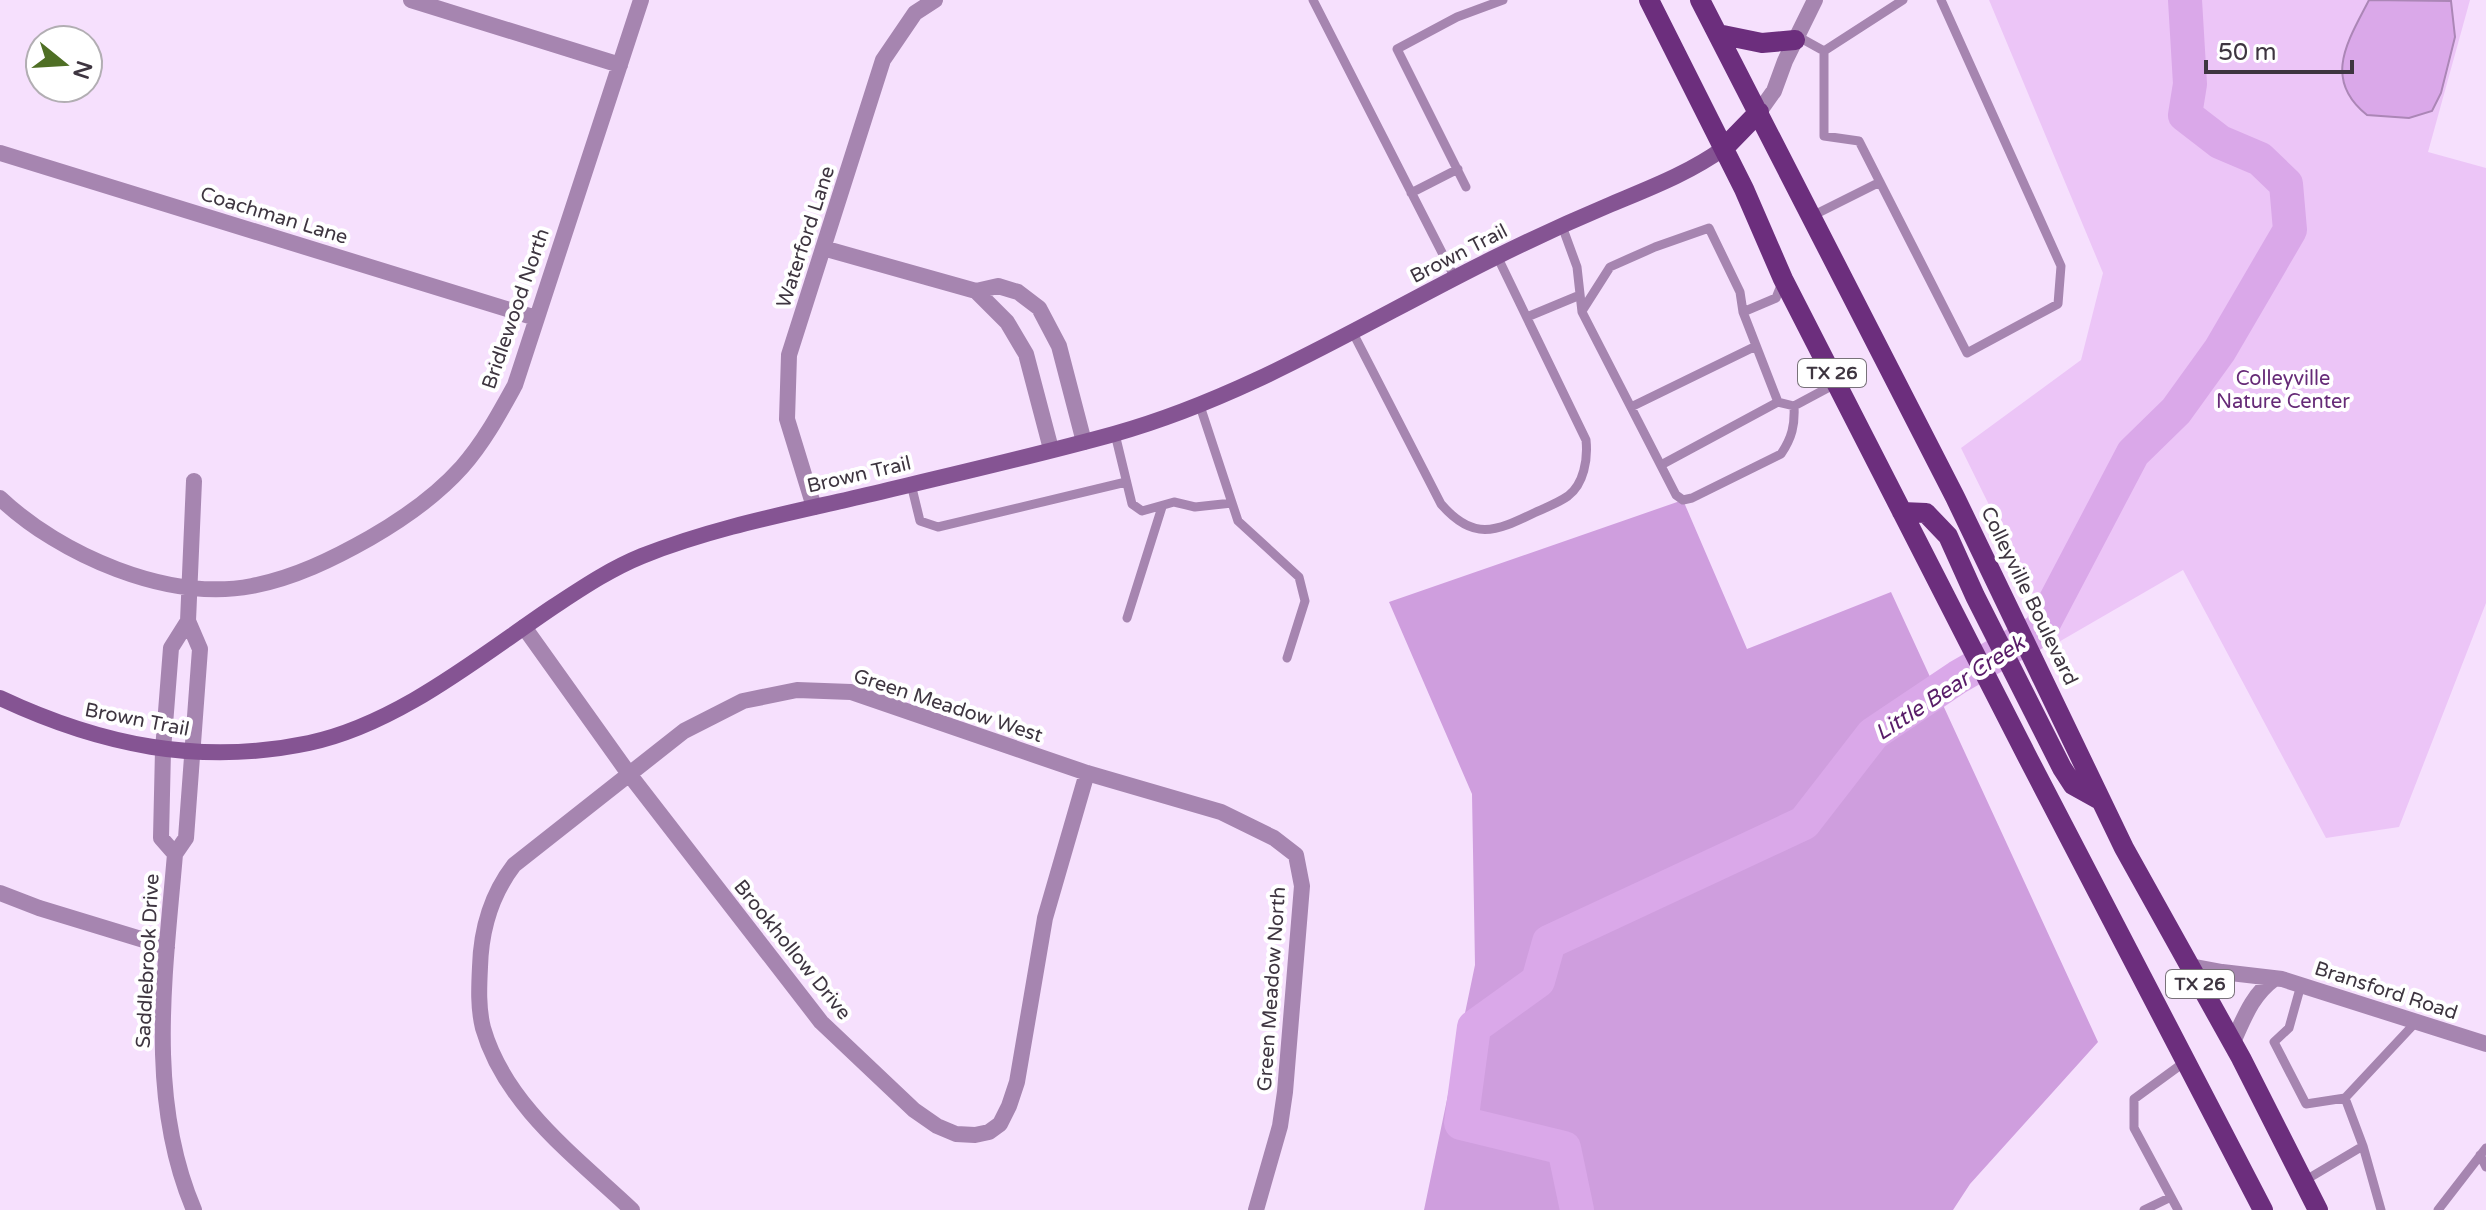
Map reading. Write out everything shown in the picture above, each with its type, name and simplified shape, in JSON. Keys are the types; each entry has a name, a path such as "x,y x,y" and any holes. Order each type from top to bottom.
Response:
{"main road":[{"name":"TX 26","path":"1649,0 1724,148 1783,279 2263,1210"},
{"name":"Colleyville Boulevard","path":"1700,0 1973,535 2124,848 2233,1042 2318,1210"},
{"path":"1718,34 1762,43 1796,38"},
{"path":"1724,148 1759,112"},
{"path":"1902,512 1926,513 1948,536 2062,768 2073,785 2100,800"}],"street":[{"path":"411,0 620,65"},
{"name":"Bridlewood North","path":"0,498 19,516 51,537 108,566 150,580 219,589 251,586 298,573 354,547 426,500 460,469 486,438 515,385 641,0"},
{"name":"Waterford Lane","path":"814,507 787,419 789,355 883,60 915,13 935,0"},
{"path":"1759,112 1774,91 1815,0"},
{"name":"Brown Trail","path":"0,698 80,731 163,750 247,753 349,733 430,690 603,574 639,557 702,535 1115,434 1200,406 1248,385 1497,256 1699,166 1724,148"},
{"name":"Coachman Lane","path":"0,153 536,318"},
{"path":"823,248 976,291 998,286 1018,292 1039,308 1059,346 1084,442"},
{"path":"976,291 1007,322 1026,354 1051,449"},
{"path":"188,621 194,481"},
{"name":"Saddlebrook Drive","path":"175,854 161,838 163,750 171,648 188,621"},
{"name":"Saddlebrook Drive","path":"188,621 200,649 186,838 175,854 163,1013 162,1071 173,1146 194,1210"},
{"name":"Brookhollow Drive","path":"524,627 629,774 821,1022 914,1110 937,1126 956,1134 989,1132 1000,1124 1009,1106 1017,1082 1045,918 1087,773"},
{"name":"Green Meadow West","path":"632,1210 541,1123 495,1062 482,1025 479,999 483,934 502,881 514,865 684,731 743,701 797,690 851,692 1087,773 1221,812"},
{"name":"Green Meadow North","path":"1221,812 1287,846 1296,855 1302,886 1285,1092 1280,1126 1256,1210"},
{"path":"0,893 167,947"},
{"name":"Bransford Road","path":"2190,966 2301,985 2486,1044"},
{"path":"2233,1042 2248,1007 2260,989 2274,979"}],"lane":[{"path":"1313,0 1455,278"},
{"path":"1466,187 1397,49 1457,17 1503,0"},
{"path":"1824,51 1903,0"},
{"path":"1824,51 1824,136 1859,141 1967,353 2058,304 2061,266 1941,0"},
{"path":"1796,38 1824,51"},
{"path":"1411,193 1458,169"},
{"path":"1812,216 1880,182"},
{"path":"1562,226 1577,267 1582,312 1676,495 1683,500 1692,498 1781,454 1795,424 1794,406"},
{"path":"1582,312 1610,267 1709,228 1740,292 1743,312 1778,402"},
{"path":"1352,331 1441,504 1454,518 1490,530 1503,528 1569,496 1579,483 1588,455 1586,440 1497,256"},
{"path":"1743,312 1776,298 1783,279"},
{"path":"1527,317 1580,295"},
{"path":"1631,407 1756,346"},
{"path":"1661,465 1778,402 1794,406 1837,383"},
{"path":"1200,406 1238,521 1299,577 1305,601 1287,658"},
{"path":"1115,434 1132,504 1142,511 1174,502 1195,507 1232,503"},
{"path":"911,484 920,521 938,527 1126,482"},
{"path":"1127,618 1162,507"},
{"path":"2301,985 2289,1028 2274,1042 2306,1104 2345,1098 2416,1022"},
{"path":"2178,1210 2134,1128 2134,1099 2186,1061"},
{"path":"2345,1098 2363,1146 2381,1210"},
{"path":"2304,1181 2363,1146"},
{"path":"2483,1152 2486,1167"},
{"path":"2438,1210 2483,1152"},
{"path":"2144,1210 2171,1197"}],"green space":[{"name":"Colleyville Nature Center","path":"1989,0 2470,0 2428,152 2486,168 2486,603 2399,827 2326,838 2183,570 2057,643 1961,448 2081,360 2103,273"}],"shaded area":[{"path":"2369,0 2451,1 2455,37 2441,93 2432,111 2409,118 2367,115 2345,88 2343,59"},
{"path":"1683,500 1747,649 1891,592 2098,1042 1970,1184 1953,1210 1424,1210 1475,965 1472,794 1389,602"}],"waterway":[{"name":"Little Bear Creek","path":"1577,1210 1564,1148 1461,1123 1474,1027 1538,981 1549,942 1804,823 1873,734 1958,677 2040,630 2133,453 2176,411 2220,350 2290,230 2286,184 2260,159 2220,142 2185,115 2190,84 2185,0"}]}
